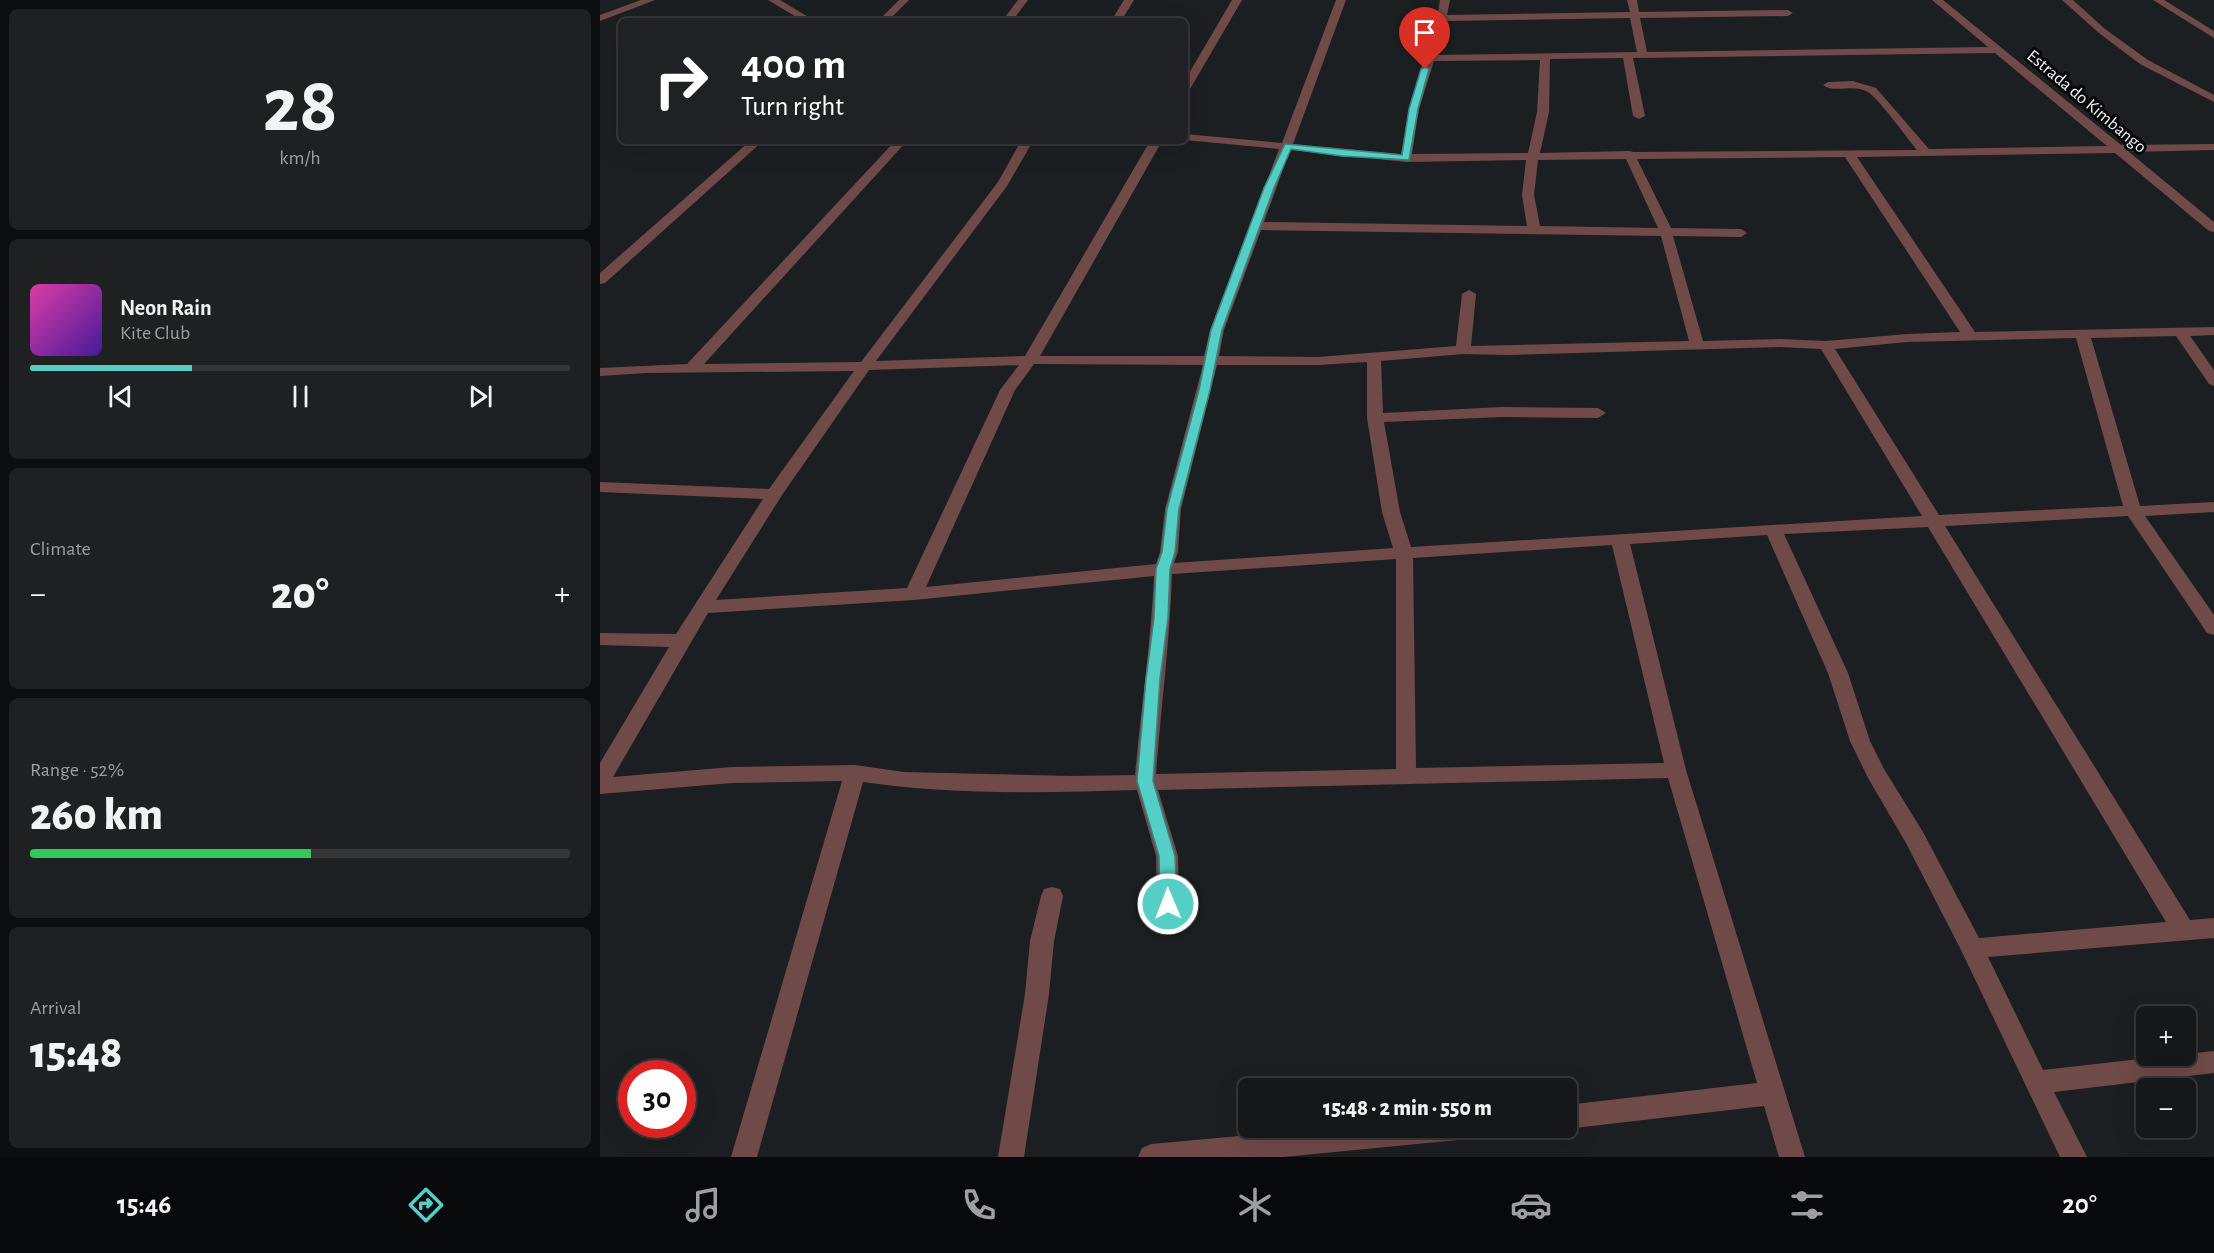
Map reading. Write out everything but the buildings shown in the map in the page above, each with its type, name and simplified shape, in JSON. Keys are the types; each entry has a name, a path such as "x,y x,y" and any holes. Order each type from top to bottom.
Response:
{"street":[{"path":"600,18 650,0"},
{"path":"773,0 805,18"},
{"path":"886,18 904,0"},
{"path":"1009,18 1023,0"},
{"path":"1118,18 1129,0"},
{"path":"1188,84 1237,0"},
{"path":"1168,904 1167,856 1145,781 1153,679 1161,618 1163,569 1169,552 1173,509 1217,330 1341,0"},
{"path":"1406,158 1414,109 1442,18 1445,0"},
{"path":"1632,0 1636,15 1638,45 1644,56"},
{"name":"Estrada do Kimbango","path":"1937,0 2214,228"},
{"path":"2067,0 2102,31 2144,62 2214,99"},
{"path":"2158,0 2214,35"},
{"path":"1442,18 1788,13"},
{"path":"1429,58 2000,50"},
{"path":"1627,56 1639,116"},
{"path":"1534,231 1528,195 1530,164 1545,92 1545,57"},
{"path":"1828,85 1853,84 1872,90 1926,153"},
{"path":"1188,136 1346,154 1406,158 1629,154 1926,153 2214,147"},
{"path":"600,280 754,144"},
{"path":"690,370 898,144"},
{"path":"600,781 702,607 774,494 865,366 1003,183 1025,144"},
{"path":"914,594 1008,390 1029,360 1154,144"},
{"path":"1848,153 1970,336"},
{"path":"1629,154 1666,232 1697,346"},
{"path":"1255,226 1741,232"},
{"path":"1463,350 1469,294"},
{"path":"600,372 1029,360 1318,361 1463,350 1507,351 1780,343 1826,345 1907,338 2214,331"},
{"path":"2082,333 2133,511 2214,629"},
{"path":"2181,333 2214,381"},
{"path":"1826,345 1931,521 2184,931"},
{"path":"1374,358 1375,418 1391,512 1404,554 1406,573 1406,776"},
{"path":"1375,418 1502,412 1598,412"},
{"path":"600,487 774,494"},
{"path":"702,607 914,594 1163,569 1773,529 2214,507"},
{"path":"1773,529 1838,673 1860,741 1875,772 1915,838 1972,948 2074,1157"},
{"path":"1620,540 1676,770 1792,1157"},
{"path":"600,639 683,641"},
{"path":"600,786 732,775 855,773 904,780 1072,784 1676,770"},
{"path":"744,1157 855,773"},
{"path":"1011,1157 1037,994 1042,941 1052,896"},
{"path":"1972,948 2214,928"},
{"path":"2037,1082 2214,1062"},
{"path":"1577,1116 1773,1093"},
{"path":"1151,1157 1222,1154 1367,1138"}],"route":[{"path":"1168,904 1167,856 1153,815 1145,781 1153,679 1161,618 1163,569 1169,552 1173,509 1192,441 1217,330 1269,188 1288,146 1324,152 1406,158 1414,109 1425,69"}]}
